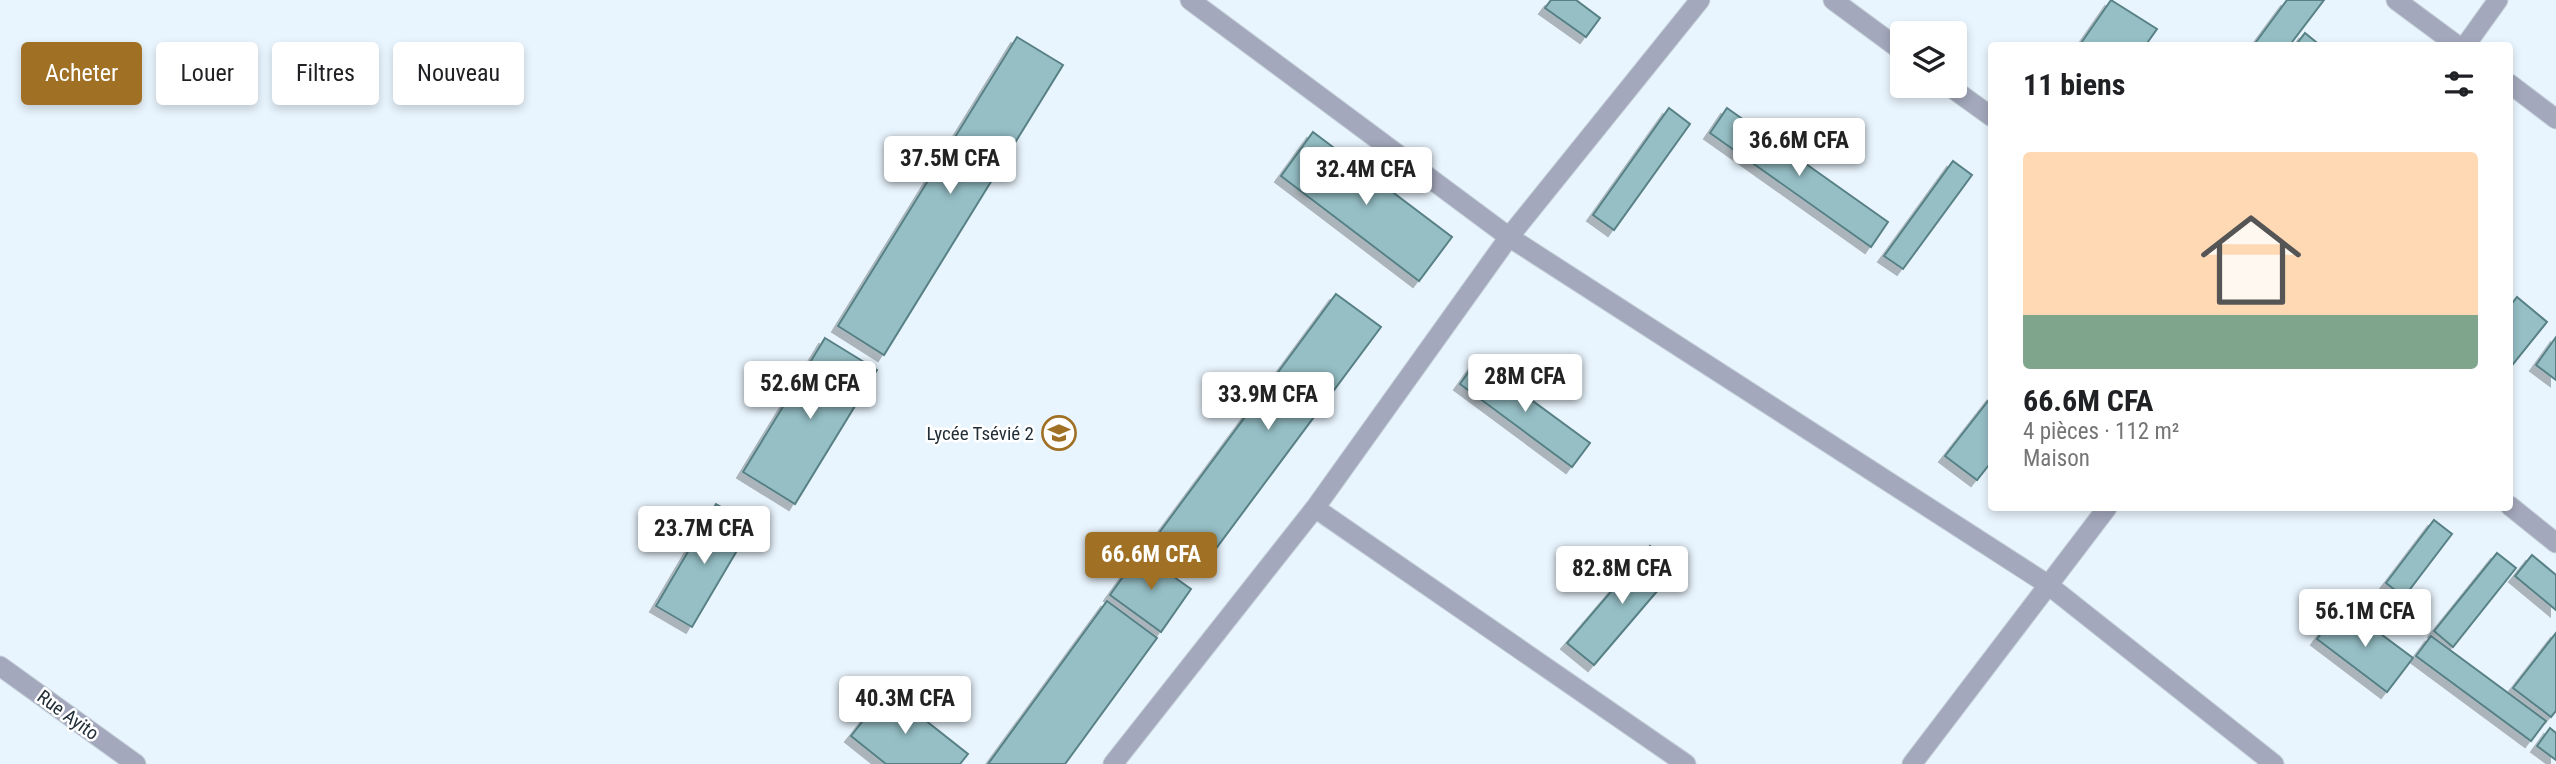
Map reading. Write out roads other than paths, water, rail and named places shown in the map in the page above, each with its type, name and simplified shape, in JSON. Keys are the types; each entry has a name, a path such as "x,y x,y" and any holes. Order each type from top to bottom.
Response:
{"street":[{"path":"1191,0 1509,237 2047,584 2274,764"},
{"path":"1113,764 1315,508 1509,237 1700,0"},
{"path":"1833,0 1890,42"},
{"path":"2396,0 2453,42"},
{"path":"2468,42 2498,0"},
{"path":"2513,86 2556,119"},
{"path":"1966,98 1988,114"},
{"path":"1315,508 1686,764"},
{"path":"2513,508 2556,543"},
{"path":"1912,764 2105,511"},
{"name":"Rue Ayito","path":"0,666 136,764"}],"place":[{"name":"Lycée Tsévié 2","path":"1059,433"}]}
